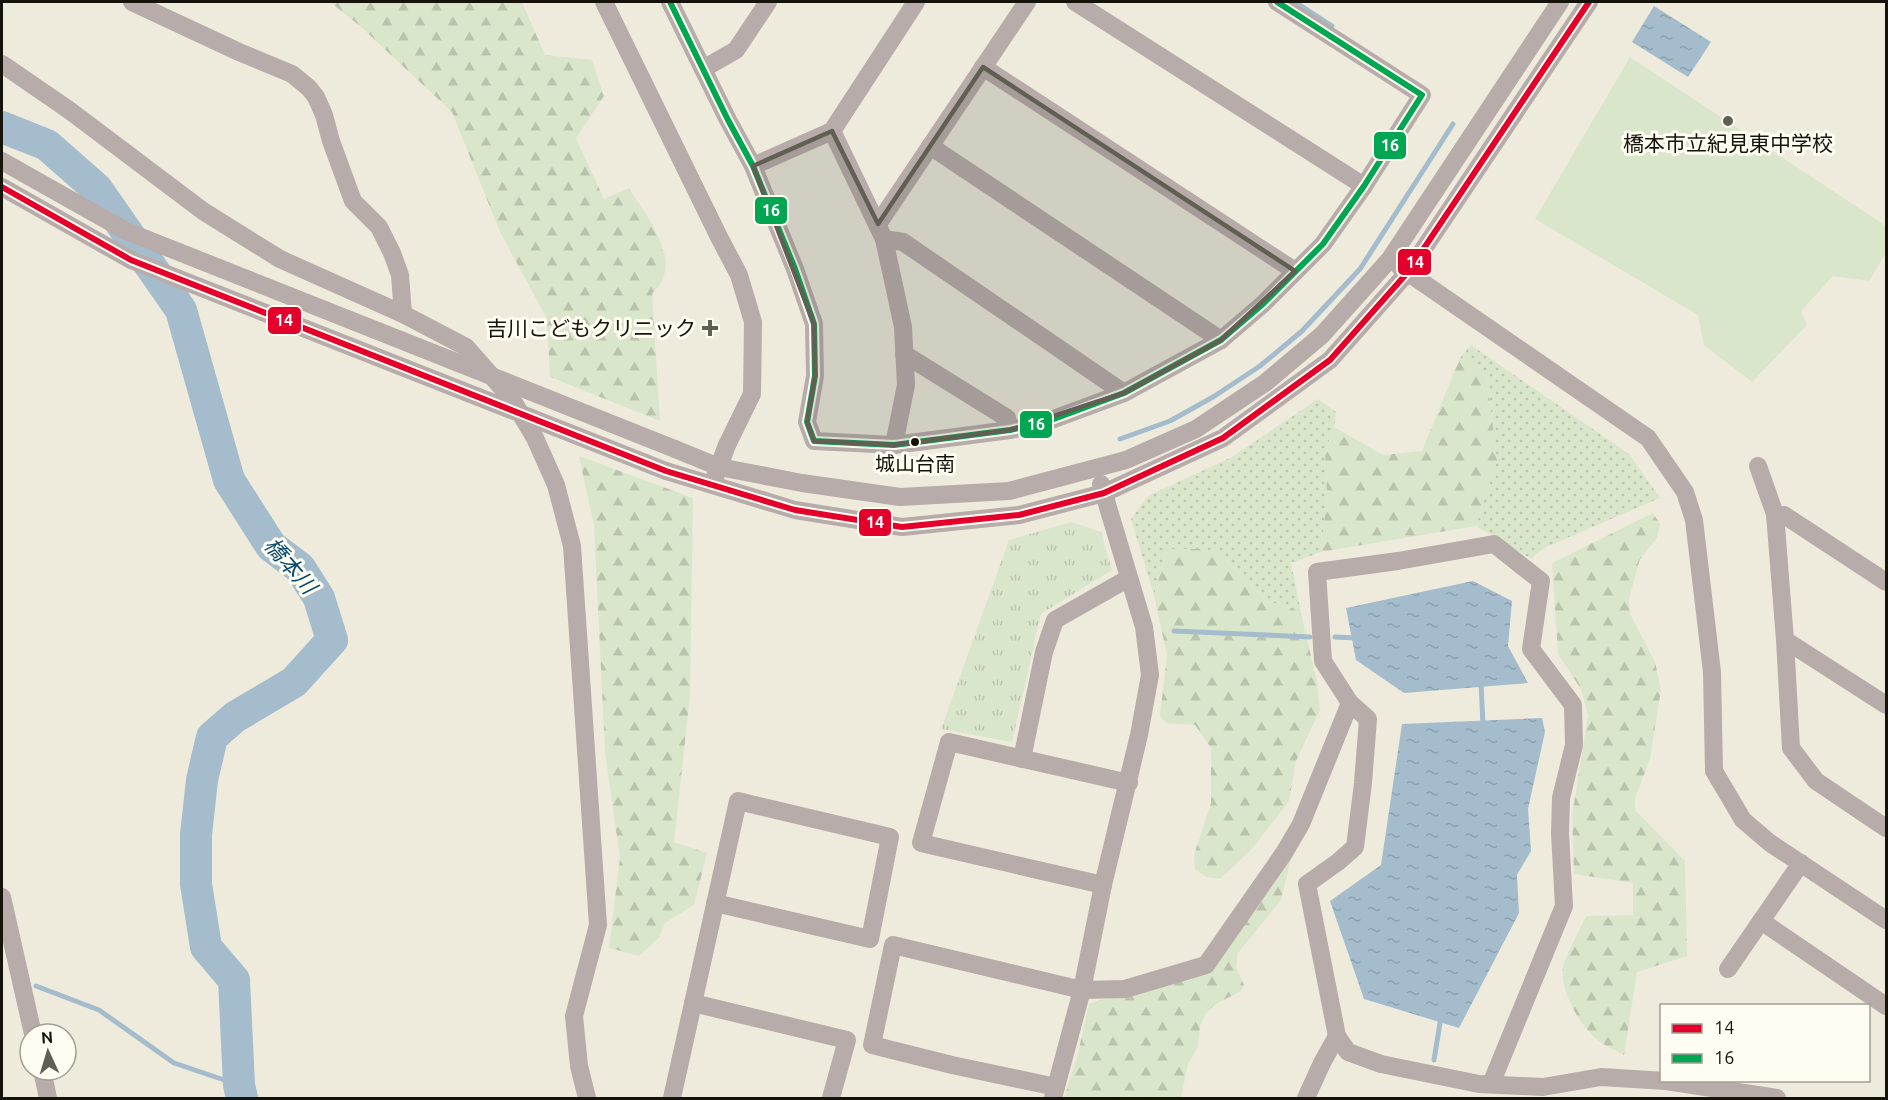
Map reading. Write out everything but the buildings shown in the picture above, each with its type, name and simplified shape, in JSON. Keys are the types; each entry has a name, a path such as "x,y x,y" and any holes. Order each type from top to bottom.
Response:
{"street":[{"path":"132,2 292,74 309,88 324,115 353,201 379,227 392,254 400,275 403,314"},
{"path":"604,2 739,275 753,322 752,394 712,486"},
{"path":"670,2 753,166 795,268 814,324 815,376 807,422 814,441 894,445 1010,430 1043,423 1124,393 1221,340 1263,304 1323,244 1364,186 1422,95 1277,2"},
{"path":"703,69 736,50 768,2"},
{"path":"753,166 832,131 916,2"},
{"path":"881,231 930,146 1027,2"},
{"path":"1075,2 1364,186"},
{"path":"2,161 126,231 719,467 802,483 900,497 1009,491 1126,460 1196,429 1265,383 1322,336 1390,259 1560,2"},
{"path":"2,187 131,260 666,471 712,486 795,510 902,527 1019,515 1104,493 1223,438 1330,360 1408,272 1589,2"},
{"path":"2,64 69,110 203,211 280,259 403,314 466,347 511,398 535,438 556,485 572,546 598,925 574,1016 579,1066 587,1098"},
{"path":"983,67 1295,272"},
{"path":"832,131 881,231 903,327 906,385 894,445"},
{"path":"930,146 1221,340"},
{"path":"881,231 903,242 1124,393"},
{"path":"1390,259 1647,438 1685,492 1694,520 1712,672 1714,771 1743,819 1770,843 1887,920"},
{"path":"904,354 1007,418 1010,430"},
{"path":"1758,466 1774,514 1785,640 1791,748 1815,781 1887,828"},
{"path":"1095,468 1144,627 1150,675 1129,783 1103,885 1082,990 1055,1093 872,1045 893,945 1082,990 1125,989 1206,965 1284,853 1301,824 1350,703"},
{"path":"1784,515 1887,582"},
{"path":"1481,1089 1564,906 1560,833 1561,798 1575,745 1573,705 1531,649 1542,582 1494,544 1317,572 1323,661 1350,703 1368,719 1355,847 1306,884 1337,1036 1348,1052 1381,1064 1481,1089 1543,1087 1601,1077 1660,1081"},
{"path":"1022,759 1044,652 1055,620 1129,578"},
{"path":"1785,640 1887,705"},
{"path":"1103,885 921,843 949,742 1129,783"},
{"path":"672,1098 715,903 738,801 890,837 870,939 715,903"},
{"path":"1728,969 1801,864"},
{"path":"2,897 30,1022"},
{"path":"1761,921 1887,1006"},
{"path":"693,1003 846,1040 831,1098"},
{"path":"1306,1098 1337,1036"},
{"path":"45,1082 48,1098"},
{"path":"1673,1082 1777,1098"}],"highlighted area":[{"path":"983,67 1295,271 1221,340 1124,393 1010,430 894,445 814,441 807,422 815,376 814,324 753,166 832,131 878,224"}],"green space":[{"path":"330,2 522,2 545,55 592,60 604,96 576,138 604,199 629,188 657,234 665,259 665,271 661,283 652,294 660,421 550,377 547,319 500,232 452,112 360,26"},
{"path":"1630,57 1886,226 1886,253 1869,281 1833,276 1801,311 1807,325 1752,382 1704,345 1698,315 1535,219"},
{"path":"1471,345 1629,454 1660,498 1544,548 1531,559 1476,526 1497,461 1487,378 1479,366 1460,358"},
{"path":"1460,358 1479,366 1487,378 1497,461 1476,526 1321,552 1327,495 1325,452 1334,427 1383,455 1422,451"},
{"path":"1318,399 1336,412 1334,427 1325,452 1327,495 1321,552 1291,563 1302,617 1293,608 1266,601 1219,554 1167,549 1154,595 1131,519 1148,496 1232,457"},
{"path":"579,456 693,498 690,696 674,842 707,853 694,905 665,923 659,938 639,956 609,948 620,858 605,752 594,525"},
{"path":"1653,513 1660,524 1657,538 1640,559 1629,599 1630,614 1655,662 1661,690 1650,759 1635,798 1635,810 1685,861 1687,956 1637,972 1624,1055 1602,1043 1585,1027 1572,1006 1562,972 1586,916 1633,915 1633,883 1574,874 1572,816 1588,715 1581,689 1558,654 1552,563"},
{"path":"1071,522 1101,532 1112,570 1041,614 1012,742 941,729 1009,540"},
{"path":"1167,549 1207,549 1219,554 1266,601 1293,608 1302,617 1317,682 1320,710 1296,761 1289,801 1252,849 1220,879 1206,877 1195,869 1194,855 1211,803 1211,748 1195,725 1166,723 1160,716 1167,655 1154,595"},
{"path":"1293,850 1281,900 1238,953 1236,967 1244,985 1241,991 1216,1004 1206,1013 1200,1026 1198,1046 1188,1064 1181,1098 1064,1098 1078,1053 1089,1004 1137,988 1208,971"}],"water":[{"path":"1654,6 1711,42 1688,77 1632,42"},
{"path":"1473,581 1512,601 1508,646 1528,683 1404,693 1356,660 1346,608"},
{"path":"1542,718 1545,732 1528,809 1531,851 1517,875 1519,913 1459,1028 1364,999 1330,901 1381,865 1402,724"}],"waterway":[{"path":"1295,2 1332,26"},
{"path":"1120,439 1170,421 1213,397 1260,366 1302,331 1360,269 1453,124"},
{"name":"橋本川","path":"2,127 47,145 97,189 181,310 229,480 271,546 300,568 319,598 332,640 294,682 235,717 212,737 202,780 196,835 196,884 206,947 234,980 239,1085 242,1098"},
{"path":"1174,631 1310,637"},
{"path":"1335,637 1356,638"},
{"path":"1481,682 1483,726"},
{"path":"36,986 99,1010 174,1063 239,1085"},
{"path":"1434,1060 1441,1017"}],"transit line":[{"name":"16","path":"670,2 753,166 795,269 814,324 815,376 807,422 814,441 894,445 1010,430 1043,423 1124,393 1221,340 1263,304 1323,244 1364,186 1422,95 1277,2"},
{"name":"14","path":"2,187 131,260 666,471 795,510 902,527 1019,515 1104,493 1223,438 1330,360 1408,272 1589,2"}],"place":[{"name":"橋本市立紀見東中学校","path":"1728,121"},
{"name":"吉川こどもクリニック","path":"710,328"},
{"name":"城山台南","path":"915,442"}]}
